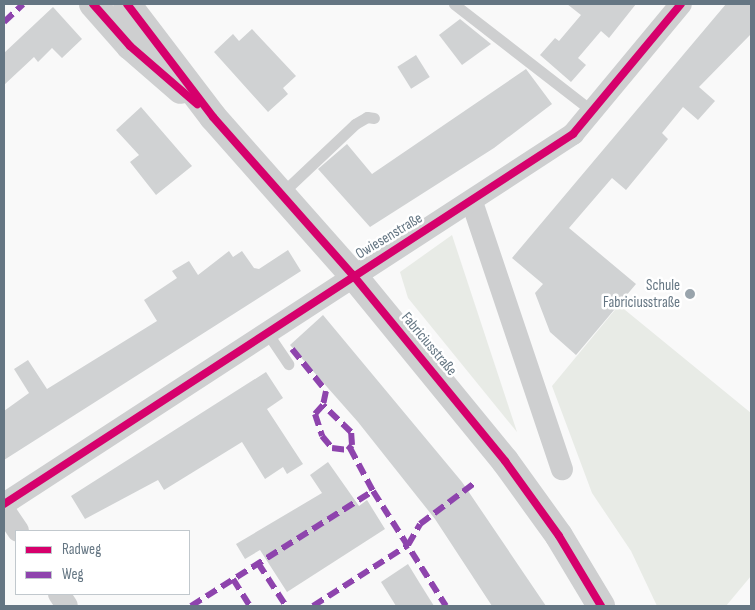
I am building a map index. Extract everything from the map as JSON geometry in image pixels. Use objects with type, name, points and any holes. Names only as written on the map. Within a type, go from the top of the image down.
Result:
[{"type":"street","name":"Fabriciusstraße","points":[[93,4],[130,46],[212,117]]},
{"type":"street","name":"Fabriciusstraße","points":[[127,4],[212,117],[352,274],[505,461],[559,536],[601,606]]},
{"type":"street","name":"Owiesenstraße","points":[[4,504],[352,274],[472,202],[573,134],[681,4]]},
{"type":"street","points":[[472,202],[562,469]]},
{"type":"street","points":[[4,510],[17,530]]},
{"type":"street","points":[[60,595],[67,606]]},
{"type":"lane","points":[[454,4],[592,111]]},
{"type":"lane","points":[[281,194],[356,124],[367,116],[374,118]]},
{"type":"lane","points":[[266,331],[288,364]]},
{"type":"shaded area","points":[[452,235],[517,432],[408,298],[400,272]]},
{"type":"shaded area","points":[[619,305],[751,413],[751,576],[726,606],[657,606],[631,551],[592,493],[552,386]]},
{"type":"building","points":[[567,4],[636,4],[609,38],[601,31],[578,58],[586,65],[571,82],[540,55],[555,38],[559,41],[581,15]]},
{"type":"building","points":[[726,4],[751,4],[751,34],[699,87],[715,101],[698,120],[683,107],[662,133],[668,139],[626,190],[612,178],[569,228],[636,284],[576,355],[550,332],[535,293],[543,284],[512,258]]},
{"type":"building","points":[[53,7],[82,39],[62,58],[52,48],[38,62],[34,57],[4,85],[4,53]]},
{"type":"building","points":[[460,19],[491,44],[462,65],[439,35]]},
{"type":"building","points":[[252,29],[296,76],[283,88],[288,94],[268,112],[214,52],[233,34],[239,41]]},
{"type":"building","points":[[416,55],[430,77],[411,89],[397,67]]},
{"type":"building","points":[[526,69],[552,104],[494,148],[370,227],[318,169],[347,144],[372,174]]},
{"type":"building","points":[[141,107],[192,166],[156,195],[130,162],[139,155],[116,130]]},
{"type":"building","points":[[288,250],[301,271],[4,460],[4,411],[29,393],[14,369],[28,360],[47,389],[157,321],[144,300],[177,278],[172,271],[189,261],[198,275],[229,251],[233,257],[242,251],[254,268],[259,269]]},
{"type":"building","points":[[323,315],[462,482],[546,606],[492,606],[435,519],[358,422],[290,345]]},
{"type":"building","points":[[266,372],[283,398],[267,409],[303,464],[287,474],[283,467],[265,479],[242,442],[164,490],[158,480],[85,519],[71,496]]},
{"type":"building","points":[[328,462],[359,506],[367,500],[385,529],[287,592],[260,550],[245,559],[236,544],[322,493],[310,475]]},
{"type":"building","points":[[408,564],[434,606],[396,606],[381,582]]},
{"type":"marked path","points":[[4,22],[23,4]]},
{"type":"marked path","points":[[292,349],[326,391],[323,405],[315,414],[322,436],[332,448],[348,450],[352,445],[351,432],[323,405]]},
{"type":"marked path","points":[[350,448],[373,491]]},
{"type":"marked path","points":[[313,606],[408,545],[420,524],[476,482]]},
{"type":"marked path","points":[[191,606],[373,491],[446,606]]},
{"type":"marked path","points":[[258,563],[286,606]]},
{"type":"marked path","points":[[233,579],[250,606]]},
{"type":"cycle path","points":[[93,4],[130,46],[197,104]]},
{"type":"cycle path","points":[[127,4],[213,117],[352,274],[505,461],[559,536],[601,606]]},
{"type":"cycle path","points":[[4,504],[573,134],[681,4]]},
{"type":"place","name":"Schule Fabriciusstraße","points":[[690,294]]}]
